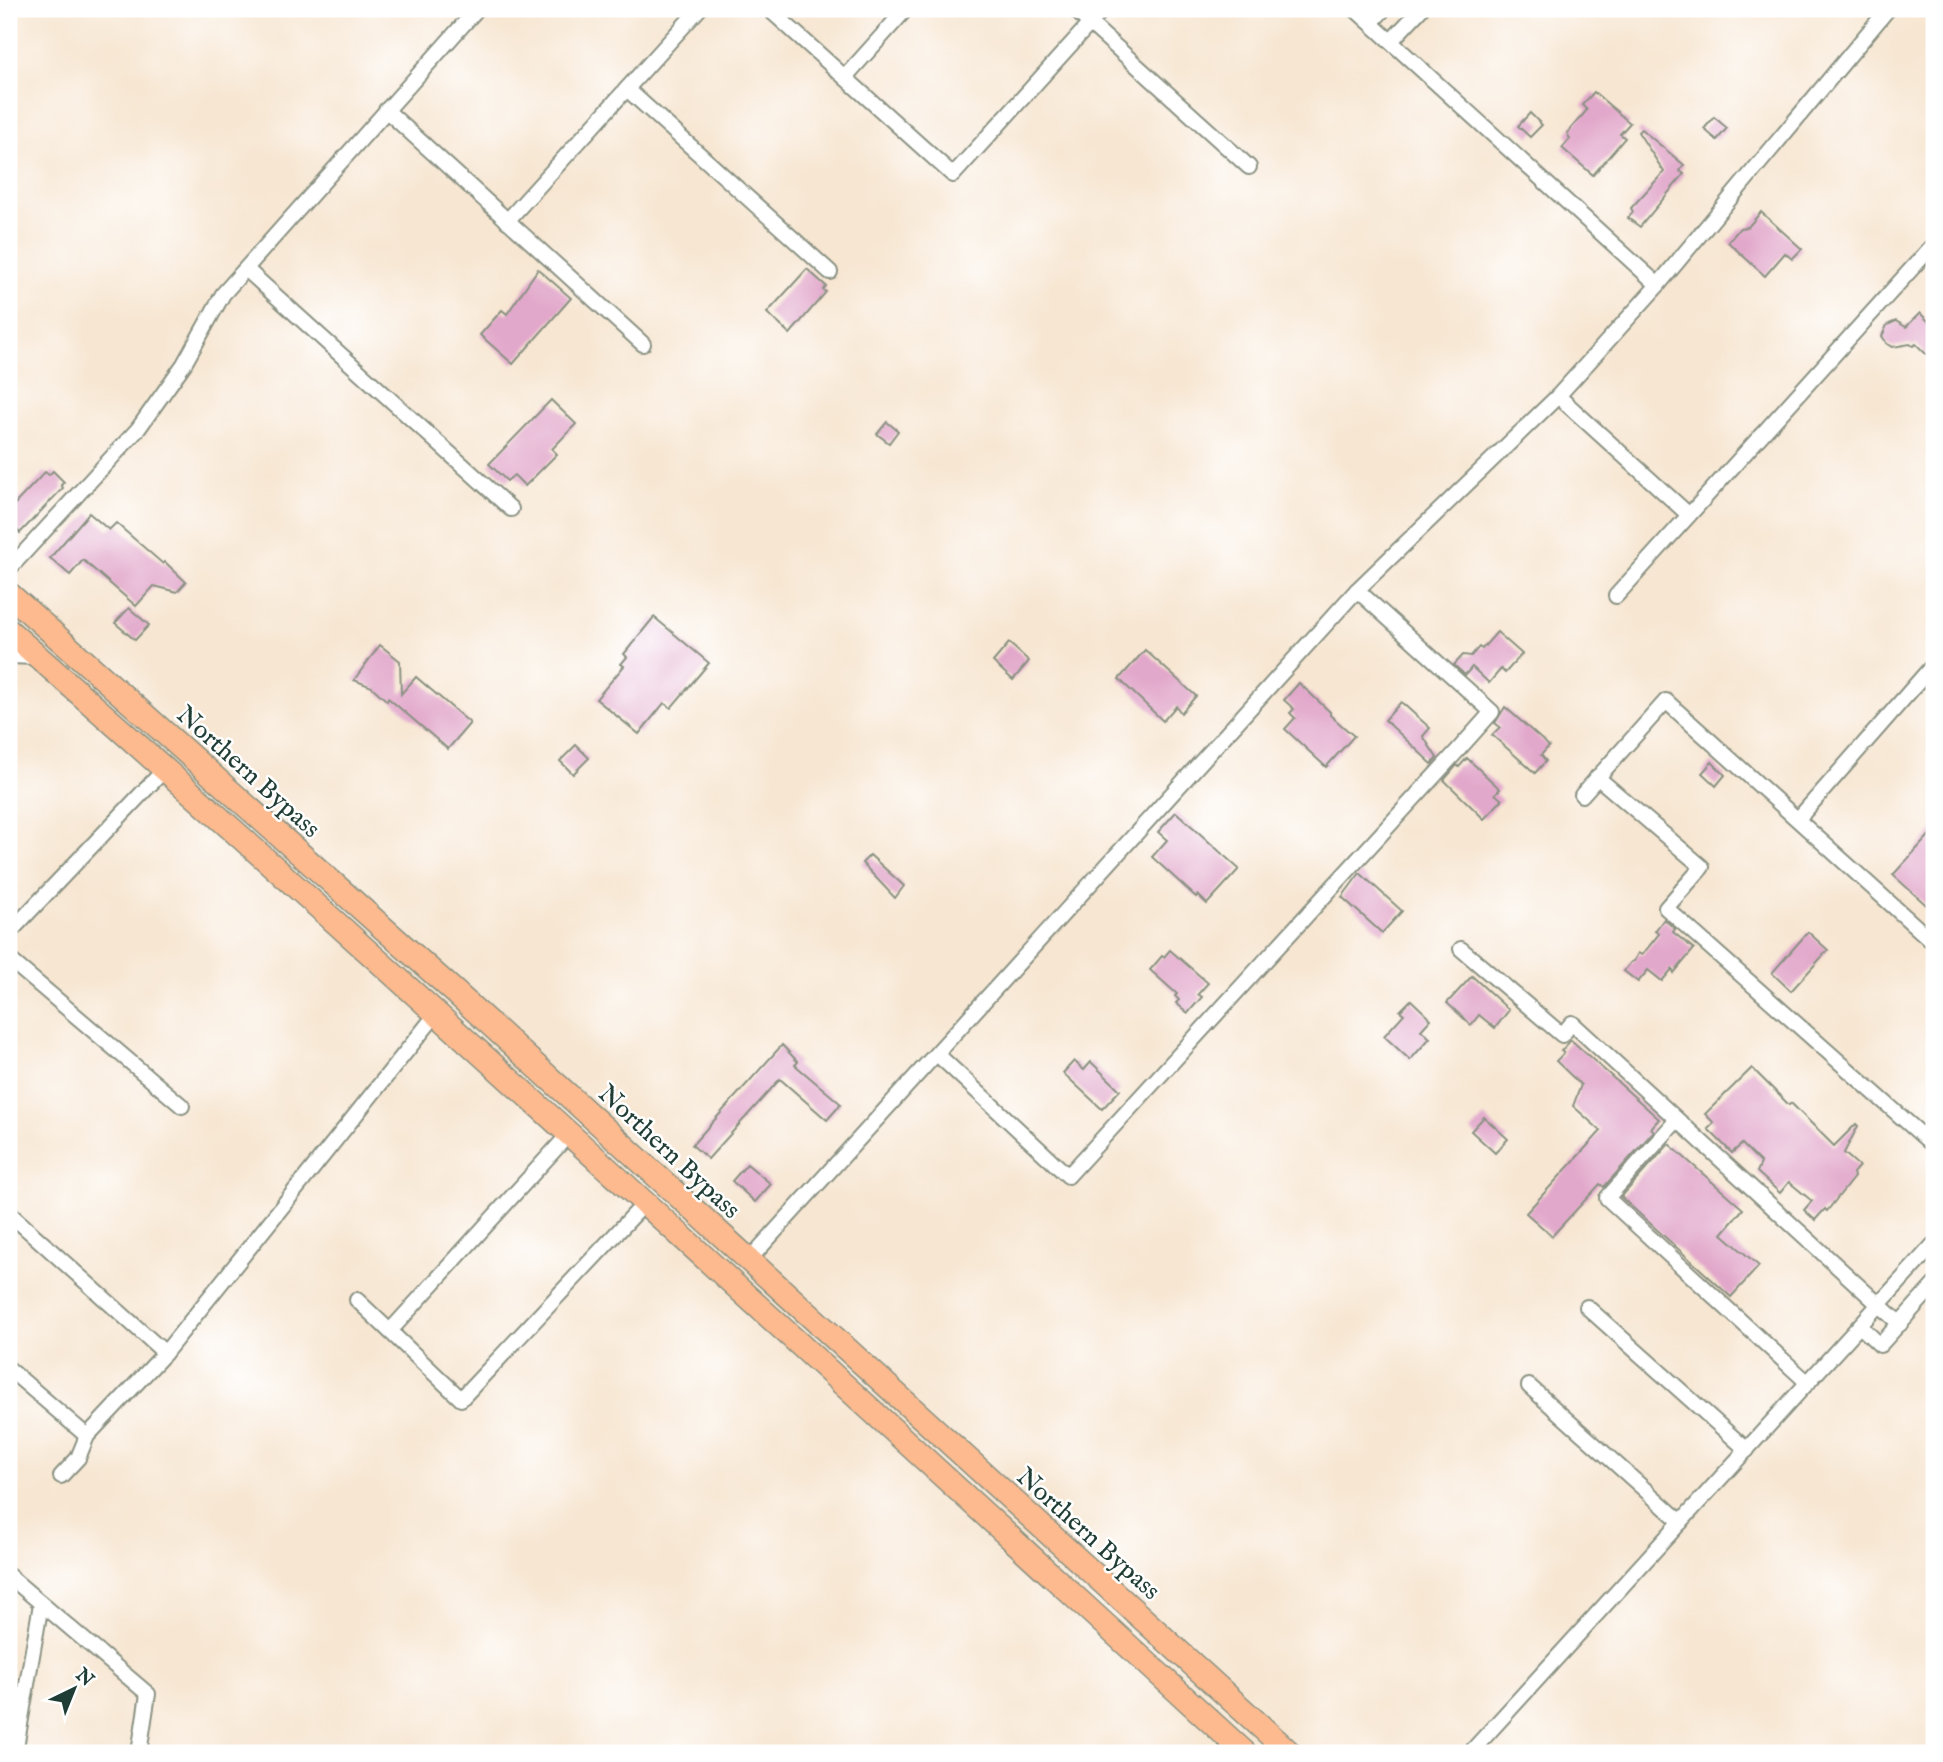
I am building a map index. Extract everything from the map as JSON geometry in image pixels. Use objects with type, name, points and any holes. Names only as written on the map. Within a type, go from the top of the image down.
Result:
[{"type":"main road","name":"Northern Bypass","points":[[9,594],[456,993],[1290,1753]]},
{"type":"main road","name":"Northern Bypass","points":[[9,631],[437,1013],[1245,1753]]},
{"type":"main road","points":[[246,841],[264,822]]},
{"type":"street","points":[[9,569],[138,429],[184,364],[223,294],[477,9]]},
{"type":"street","points":[[507,221],[699,9]]},
{"type":"street","points":[[769,9],[953,175],[1103,9]]},
{"type":"street","points":[[845,77],[906,9]]},
{"type":"street","points":[[1074,9],[1249,167]]},
{"type":"street","points":[[1355,9],[1658,285]]},
{"type":"street","points":[[1371,23],[1384,9]]},
{"type":"street","points":[[1391,41],[1421,9]]},
{"type":"street","points":[[748,1261],[1357,590],[1558,396],[1658,285],[1888,9]]},
{"type":"street","points":[[627,89],[830,272]]},
{"type":"street","points":[[386,110],[643,344]]},
{"type":"street","points":[[1616,596],[1934,244]]},
{"type":"street","points":[[246,269],[511,509]]},
{"type":"street","points":[[1558,396],[1689,515]]},
{"type":"street","points":[[937,1054],[1068,1176],[1492,712],[1357,590]]},
{"type":"street","points":[[9,656],[38,657]]},
{"type":"street","points":[[1798,819],[1934,664]]},
{"type":"street","points":[[1581,795],[1666,701],[1934,943]]},
{"type":"street","points":[[9,933],[165,769]]},
{"type":"street","points":[[1597,777],[1702,867],[1666,908],[1934,1146]]},
{"type":"street","points":[[1461,949],[1562,1035],[1572,1023],[1900,1324]]},
{"type":"street","points":[[9,959],[182,1106]]},
{"type":"street","points":[[61,1476],[78,1458],[87,1436],[165,1353],[437,1013]]},
{"type":"street","points":[[1677,1120],[1606,1198],[1808,1383]]},
{"type":"street","points":[[390,1331],[569,1134]]},
{"type":"street","points":[[358,1300],[461,1399],[645,1203]]},
{"type":"street","points":[[9,1213],[165,1353]]},
{"type":"street","points":[[1470,1753],[1934,1244]]},
{"type":"street","points":[[1860,1326],[1880,1345],[1934,1285]]},
{"type":"street","points":[[1587,1307],[1747,1450]]},
{"type":"street","points":[[9,1369],[87,1436]]},
{"type":"street","points":[[1529,1386],[1681,1522]]},
{"type":"street","points":[[9,1576],[148,1694],[139,1753]]},
{"type":"street","points":[[15,1753],[41,1604]]},
{"type":"building","points":[[1594,92],[1630,123],[1620,134],[1625,138],[1593,175],[1562,148],[1570,139],[1567,133],[1587,110],[1582,105]]},
{"type":"building","points":[[1530,113],[1542,125],[1530,137],[1518,126]]},
{"type":"building","points":[[1714,117],[1727,128],[1717,140],[1704,129]]},
{"type":"building","points":[[1641,129],[1684,165],[1680,171],[1684,174],[1640,227],[1628,218],[1633,212],[1631,208],[1664,172],[1638,132]]},
{"type":"building","points":[[1761,212],[1802,249],[1792,259],[1785,253],[1765,276],[1728,242],[1740,228],[1748,227]]},
{"type":"building","points":[[538,269],[571,298],[513,364],[480,335],[502,310],[507,314]]},
{"type":"building","points":[[807,269],[826,286],[823,290],[826,292],[790,334],[767,313]]},
{"type":"building","points":[[1920,313],[1934,327],[1934,362],[1916,344],[1893,347],[1887,344],[1882,336],[1887,325],[1896,321],[1906,327]]},
{"type":"building","points":[[551,400],[576,424],[552,449],[557,454],[525,486],[514,475],[507,481],[489,464]]},
{"type":"building","points":[[887,422],[898,431],[889,443],[877,434]]},
{"type":"building","points":[[53,471],[64,482],[61,485],[63,488],[20,533],[9,522],[9,510],[45,472],[49,475]]},
{"type":"building","points":[[89,513],[109,530],[116,523],[186,582],[177,592],[154,586],[136,606],[83,560],[70,575],[50,558]]},
{"type":"building","points":[[129,608],[149,625],[135,640],[115,623]]},
{"type":"building","points":[[654,617],[709,663],[671,708],[664,703],[639,734],[596,699],[624,666],[621,664],[627,657],[624,654]]},
{"type":"building","points":[[1497,632],[1522,654],[1505,673],[1501,669],[1489,683],[1472,667],[1465,675],[1454,665],[1463,655],[1471,656],[1479,647],[1482,649]]},
{"type":"building","points":[[1009,643],[1029,661],[1013,680],[993,662]]},
{"type":"building","points":[[380,645],[400,661],[401,694],[416,677],[470,723],[448,749],[388,698],[387,701],[372,687],[354,680]]},
{"type":"building","points":[[1145,650],[1196,696],[1181,713],[1176,706],[1163,721],[1119,679]]},
{"type":"building","points":[[1299,683],[1354,736],[1326,767],[1285,729],[1295,718],[1290,713],[1294,709],[1284,700]]},
{"type":"building","points":[[1401,702],[1430,728],[1423,736],[1437,758],[1432,764],[1385,720]]},
{"type":"building","points":[[1505,707],[1549,746],[1541,755],[1546,761],[1535,773],[1492,735],[1500,727],[1495,723]]},
{"type":"building","points":[[576,745],[589,758],[573,774],[560,761]]},
{"type":"building","points":[[1467,758],[1500,789],[1495,794],[1502,800],[1484,819],[1444,780]]},
{"type":"building","points":[[1712,762],[1725,775],[1716,786],[1702,773]]},
{"type":"building","points":[[1176,812],[1239,869],[1207,904],[1152,857],[1167,840],[1158,832]]},
{"type":"building","points":[[1934,830],[1934,912],[1893,875]]},
{"type":"building","points":[[870,855],[904,886],[895,898],[862,863]]},
{"type":"building","points":[[1360,873],[1402,911],[1382,933],[1342,897]]},
{"type":"building","points":[[1664,919],[1675,929],[1673,932],[1694,949],[1674,973],[1672,969],[1662,981],[1648,970],[1638,982],[1624,971],[1638,953],[1642,955],[1659,934],[1655,931]]},
{"type":"building","points":[[1808,932],[1828,950],[1791,991],[1772,973]]},
{"type":"building","points":[[1170,950],[1208,983],[1198,994],[1202,997],[1188,1013],[1176,1003],[1179,1000],[1175,996],[1177,994],[1150,970]]},
{"type":"building","points":[[1472,976],[1509,1010],[1495,1028],[1479,1015],[1471,1025],[1447,1003]]},
{"type":"building","points":[[1411,1000],[1431,1019],[1421,1030],[1430,1038],[1410,1060],[1384,1036],[1404,1014],[1400,1011]]},
{"type":"building","points":[[1571,1040],[1659,1119],[1651,1128],[1654,1131],[1604,1187],[1600,1184],[1552,1236],[1526,1213],[1601,1131],[1573,1106],[1581,1085],[1556,1061]]},
{"type":"building","points":[[782,1045],[798,1062],[795,1065],[841,1104],[827,1120],[780,1079],[708,1159],[692,1145]]},
{"type":"building","points":[[1074,1061],[1084,1070],[1091,1062],[1120,1090],[1102,1109],[1063,1073]]},
{"type":"building","points":[[1752,1068],[1834,1146],[1856,1124],[1858,1126],[1844,1153],[1859,1166],[1853,1173],[1854,1177],[1827,1211],[1825,1209],[1815,1220],[1804,1210],[1812,1201],[1789,1182],[1780,1193],[1757,1172],[1761,1163],[1742,1144],[1732,1153],[1708,1129],[1714,1123],[1705,1114]]},
{"type":"building","points":[[1484,1117],[1508,1139],[1495,1153],[1471,1131]]},
{"type":"building","points":[[1669,1144],[1743,1209],[1722,1234],[1759,1266],[1731,1297],[1621,1197]]},
{"type":"building","points":[[747,1164],[771,1184],[755,1202],[732,1181]]}]
